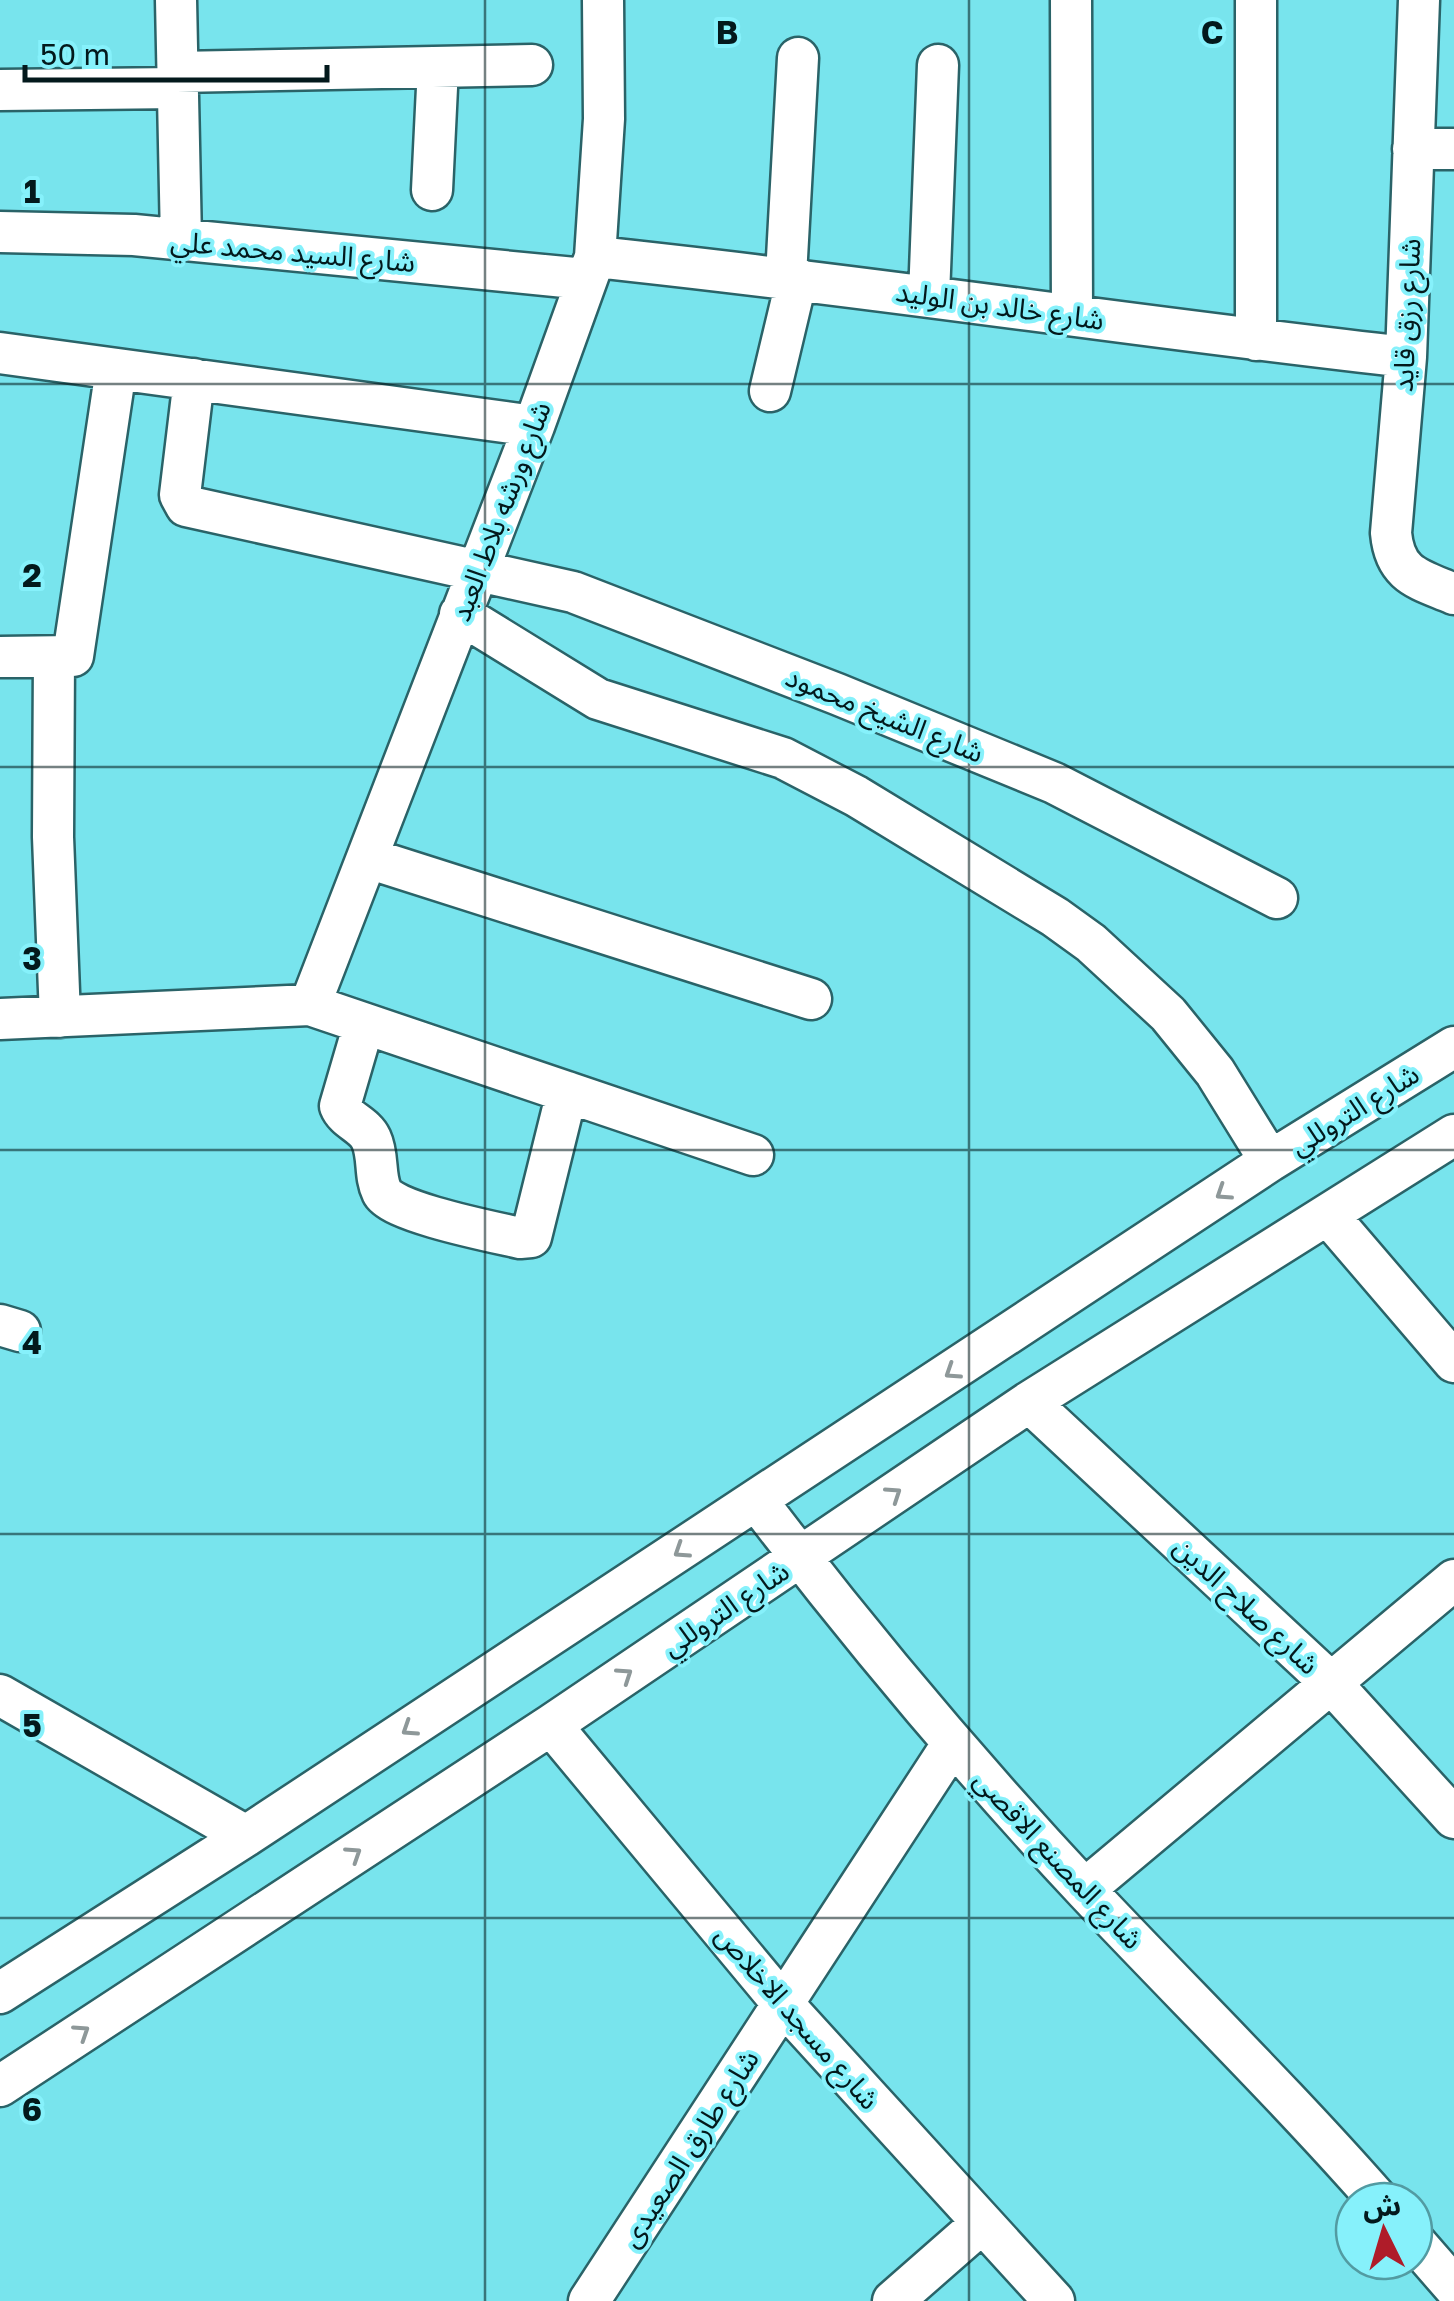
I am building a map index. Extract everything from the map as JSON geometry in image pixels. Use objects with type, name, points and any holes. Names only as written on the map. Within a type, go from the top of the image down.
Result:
[{"type":"street","points":[[176,0],[181,240]]},
{"type":"street","name":"شارع ورشه بلاط العبد","points":[[310,1005],[534,426],[590,268],[604,119],[603,0]]},
{"type":"street","points":[[1071,0],[1072,315]]},
{"type":"street","points":[[1256,0],[1256,340]]},
{"type":"street","name":"شارع رزق قايد","points":[[1419,0],[1406,357],[1391,533],[1392,549],[1410,576],[1454,594]]},
{"type":"street","points":[[770,391],[792,277],[798,58]]},
{"type":"street","points":[[0,90],[532,65]]},
{"type":"street","points":[[929,296],[938,66]]},
{"type":"street","points":[[432,190],[438,67]]},
{"type":"street","points":[[1413,149],[1454,149]]},
{"type":"street","name":"شارع السيد محمد علي","points":[[0,232],[71,232],[590,268]]},
{"type":"street","name":"شارع خالد بن الوليد","points":[[590,268],[792,277],[1406,357]]},
{"type":"street","points":[[0,353],[534,426]]},
{"type":"street","points":[[0,657],[73,656],[116,369]]},
{"type":"street","name":"شارع الشيخ محمود","points":[[194,379],[180,495],[186,506],[573,592],[1054,783],[1277,898]]},
{"type":"street","points":[[460,614],[598,699],[783,758],[856,796],[1055,917],[1091,943],[1168,1014],[1215,1072],[1270,1162]]},
{"type":"street","points":[[54,657],[53,837],[60,1017]]},
{"type":"street","points":[[368,858],[812,999]]},
{"type":"street","points":[[0,1019],[310,1005],[753,1155]]},
{"type":"street","points":[[364,1024],[340,1106],[342,1113],[368,1133],[374,1144],[380,1190],[395,1206],[520,1238],[531,1237],[566,1092]]},
{"type":"street","name":"شارع التروللي","points":[[0,1993],[246,1836],[1270,1162],[1454,1048]]},
{"type":"street","name":"شارع التروللي","points":[[0,2086],[551,1726],[1029,1402],[1454,1135]]},
{"type":"street","points":[[1328,1215],[1454,1362]]},
{"type":"street","name":"شارع صلاح الدين","points":[[1029,1402],[1331,1683],[1454,1818]]},
{"type":"street","name":"شارع المصنع الاقصي","points":[[757,1501],[953,1744],[1084,1889],[1362,2181]]},
{"type":"street","points":[[1084,1889],[1454,1580]]},
{"type":"street","points":[[0,1695],[246,1836]]},
{"type":"street","name":"شارع مسجد الاخلاص","points":[[551,1726],[782,2004],[1054,2301]]},
{"type":"street","name":"شارع طارق الصعيدى","points":[[589,2301],[953,1744]]},
{"type":"street","points":[[893,2301],[982,2223]]},
{"type":"street","points":[[1434,2264],[1454,2287]]}]
